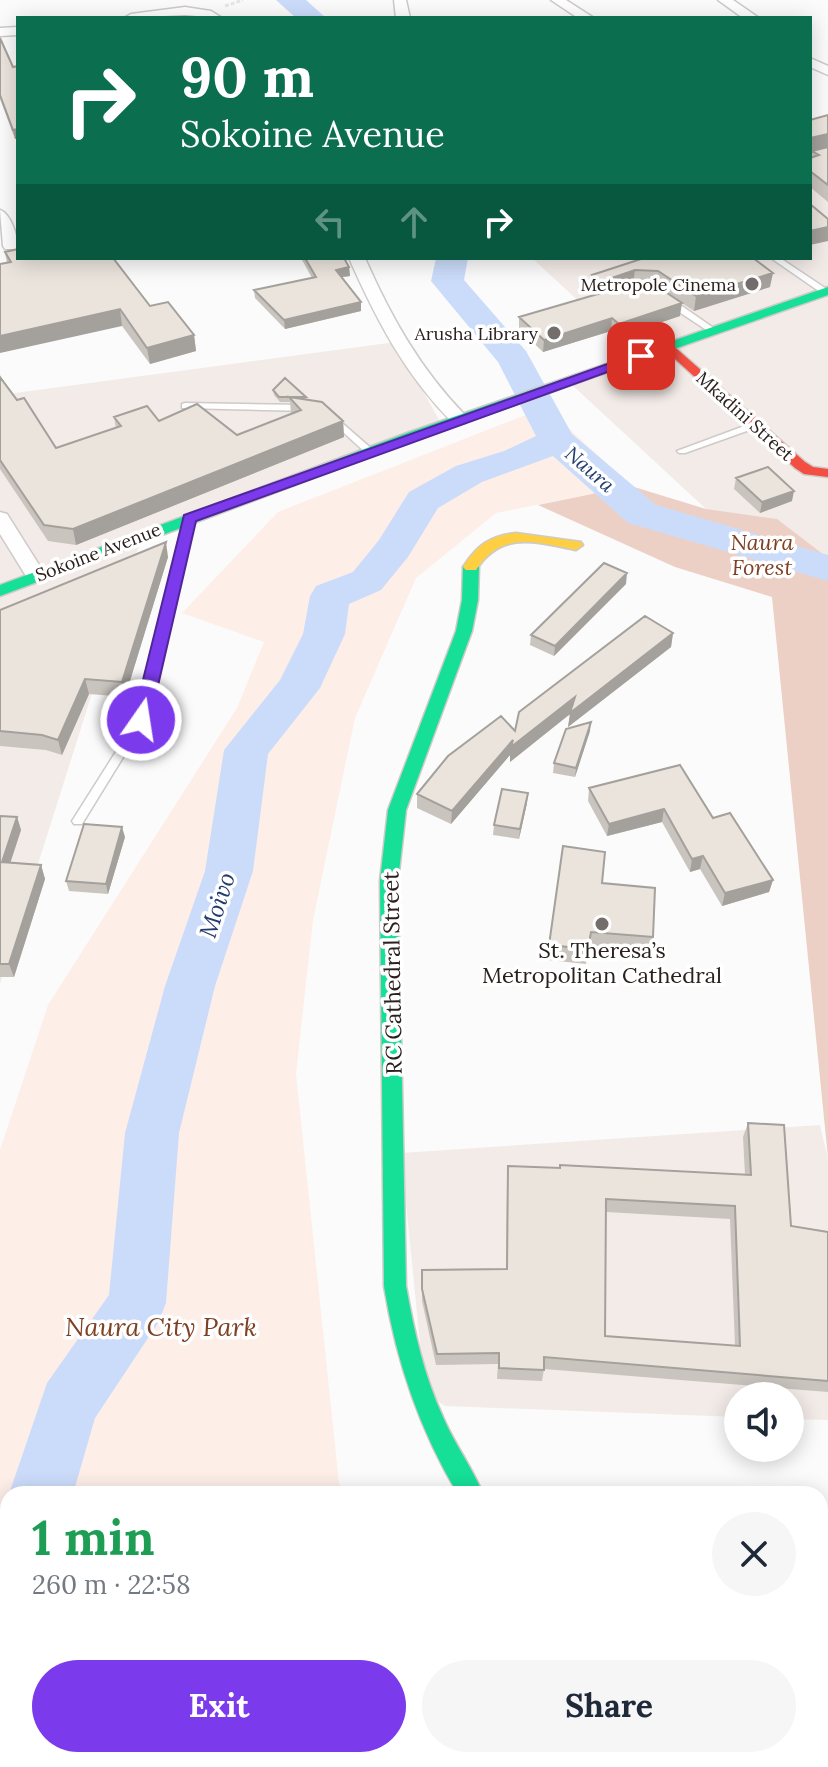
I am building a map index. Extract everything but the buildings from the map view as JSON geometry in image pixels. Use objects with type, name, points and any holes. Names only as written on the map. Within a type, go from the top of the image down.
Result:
[{"type":"street","points":[[182,0],[209,16]]},
{"type":"street","points":[[557,0],[584,16]]},
{"type":"street","points":[[724,0],[749,16]]},
{"type":"street","points":[[153,16],[198,12]]},
{"type":"street","points":[[0,215],[10,247]]},
{"type":"street","points":[[358,260],[387,326],[413,367],[459,419]]},
{"type":"street","points":[[669,346],[827,292]]},
{"type":"street","name":"Sokoine Avenue","points":[[0,591],[459,419],[669,346]]},
{"type":"street","name":"Mkadini Street","points":[[669,346],[800,465],[809,471],[828,473]]},
{"type":"street","points":[[0,518],[36,576]]},
{"type":"street","name":"RC Cathedral Street","points":[[466,1486],[450,1463],[416,1389],[398,1317],[393,1252],[395,1159],[389,881],[392,846],[397,810],[464,631],[470,601],[471,567],[480,549],[518,535],[576,545]]},
{"type":"lane","points":[[778,260],[827,292]]},
{"type":"lane","points":[[665,299],[714,331]]},
{"type":"lane","points":[[185,406],[256,405],[324,413],[370,452]]},
{"type":"lane","points":[[682,451],[755,425]]},
{"type":"lane","points":[[78,821],[141,720],[189,518]]},
{"type":"shaded area","points":[[828,151],[828,622],[570,383],[639,357],[534,260],[812,260],[812,155]]},
{"type":"shaded area","points":[[396,342],[444,429],[140,542],[0,984],[0,395]]},
{"type":"shaded area","points":[[820,1125],[828,1159],[828,1420],[804,1419],[804,1382],[724,1382],[724,1416],[445,1406],[425,1393],[401,1153]]},
{"type":"green space","name":"Naura City Park","points":[[546,407],[631,486],[496,513],[416,578],[355,718],[313,920],[296,1074],[341,1486],[0,1486],[0,1150],[48,1005],[237,708],[264,642],[182,613],[278,512]]},
{"type":"green space","name":"Naura Forest","points":[[631,486],[706,509],[777,519],[828,558],[828,1158],[772,597],[675,567],[538,505]]},
{"type":"waterway","name":"Naura","points":[[289,0],[310,16]]},
{"type":"waterway","name":"Naura","points":[[452,260],[447,281],[514,358],[557,440]]},
{"type":"waterway","name":"Moivo","points":[[43,1486],[69,1404],[137,1303],[152,1133],[190,986],[229,871],[246,750],[298,688],[324,634],[330,596],[367,581],[394,548],[423,500],[469,474],[517,459],[557,440]]},
{"type":"waterway","name":"Naura","points":[[557,440],[642,514],[828,568]]},
{"type":"traffic: fast","points":[[0,591],[412,436],[828,291]]},
{"type":"traffic: fast","points":[[466,1486],[443,1445],[422,1394],[406,1341],[395,1286],[389,881],[397,810],[464,631],[470,600],[471,567]]},
{"type":"traffic: slow","points":[[471,567],[479,553],[503,539],[546,539],[576,545]]},
{"type":"traffic: jam","points":[[669,346],[800,465],[809,471],[828,473]]},
{"type":"place","name":"Metropole Cinema","points":[[752,284]]},
{"type":"place","name":"Arusha Library","points":[[554,333]]},
{"type":"place","name":"St. Theresa’s Metropolitan Cathedral","points":[[602,924]]},
{"type":"route","points":[[141,720],[189,518],[511,400],[641,356]]}]
